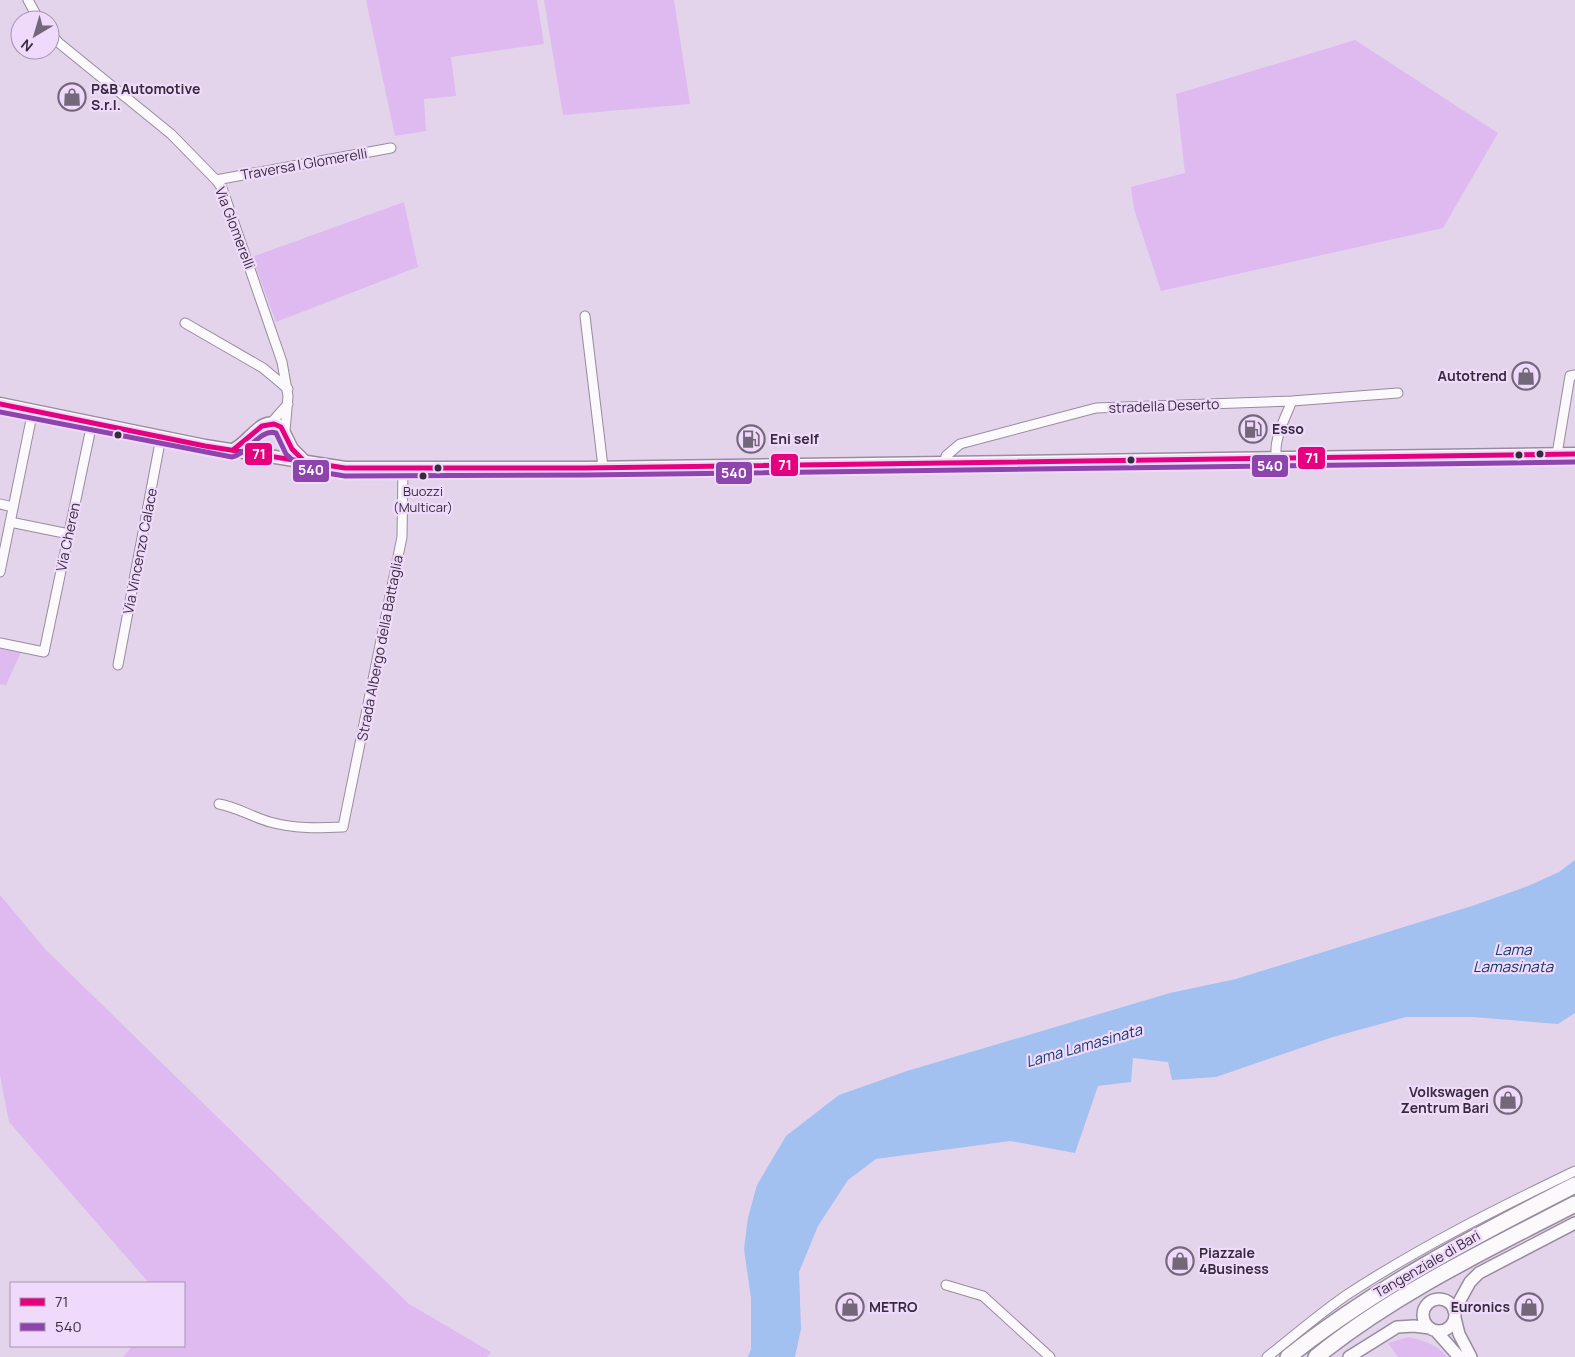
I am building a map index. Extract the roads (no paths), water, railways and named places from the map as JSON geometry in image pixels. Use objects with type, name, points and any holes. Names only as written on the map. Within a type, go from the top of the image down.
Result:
[{"type":"highway","name":"Tangenziale di Bari","points":[[1288,1357],[1353,1309],[1406,1275],[1475,1235],[1575,1185]]},
{"type":"highway","name":"Tangenziale di Bari","points":[[1316,1357],[1339,1338],[1420,1286],[1575,1204]]},
{"type":"main road","points":[[0,404],[162,437],[306,463],[345,468],[603,467],[1575,454]]},
{"type":"main road","points":[[233,450],[254,435],[261,426],[271,423],[282,427],[286,436],[306,463]]},
{"type":"main road","points":[[254,435],[255,446],[267,455],[282,452],[286,436]]},
{"type":"street","name":"Via Glomerelli","points":[[60,44],[171,134],[222,188],[282,362],[288,389],[286,436]]},
{"type":"street","name":"Traversa I Glomerelli","points":[[216,180],[391,148]]},
{"type":"street","points":[[585,316],[603,467]]},
{"type":"street","points":[[184,322],[263,368],[288,389]]},
{"type":"street","points":[[263,368],[275,368],[282,362]]},
{"type":"street","points":[[1557,454],[1570,376],[1575,375]]},
{"type":"street","name":"stradella Deserto","points":[[945,463],[946,456],[960,444],[1096,408],[1292,401],[1398,393]]},
{"type":"street","points":[[1277,458],[1275,452],[1292,401]]},
{"type":"street","points":[[271,423],[288,404]]},
{"type":"street","points":[[0,572],[33,410]]},
{"type":"street","name":"Via Cheren","points":[[0,643],[44,652],[92,424]]},
{"type":"street","name":"Via Vincenzo Calace","points":[[118,665],[162,437]]},
{"type":"street","name":"Strada Albergo della Battaglia","points":[[219,804],[232,806],[270,822],[293,827],[343,827],[402,536],[402,468]]},
{"type":"street","points":[[0,504],[13,507]]},
{"type":"street","points":[[10,522],[68,534]]},
{"type":"street","points":[[1267,1357],[1348,1294],[1520,1198],[1575,1171]]},
{"type":"street","points":[[1349,1357],[1397,1327],[1414,1326],[1443,1331],[1450,1327],[1470,1282],[1479,1273],[1575,1222]]},
{"type":"street","points":[[946,1285],[983,1296],[1050,1357]]},
{"type":"street","points":[[1459,1357],[1423,1317],[1424,1310],[1431,1302],[1437,1300],[1445,1301],[1455,1314],[1459,1334],[1471,1357]]},
{"type":"water","name":"Lama Lamasinata","points":[[1575,860],[1575,1013],[1558,1024],[1473,1017],[1406,1017],[1333,1037],[1216,1077],[1172,1080],[1168,1062],[1133,1058],[1131,1082],[1098,1086],[1075,1153],[1010,1141],[876,1159],[848,1180],[818,1226],[799,1272],[801,1329],[795,1357],[748,1357],[751,1349],[751,1298],[744,1249],[748,1218],[757,1185],[786,1136],[839,1095],[907,1071],[1170,993],[1236,979],[1475,905],[1528,886],[1559,872]]},
{"type":"place","name":"P&B Automotive S.r.l.","points":[[72,97]]},
{"type":"place","name":"Autotrend","points":[[1526,376]]},
{"type":"place","name":"Esso","points":[[1253,429]]},
{"type":"place","name":"Eni self","points":[[751,439]]},
{"type":"place","name":"Buozzi (Multicar)","points":[[423,476]]},
{"type":"place","name":"Volkswagen Zentrum Bari","points":[[1508,1100]]},
{"type":"place","name":"Piazzale 4Business","points":[[1180,1261]]},
{"type":"place","name":"METRO","points":[[850,1307]]},
{"type":"place","name":"Euronics","points":[[1529,1307]]}]
